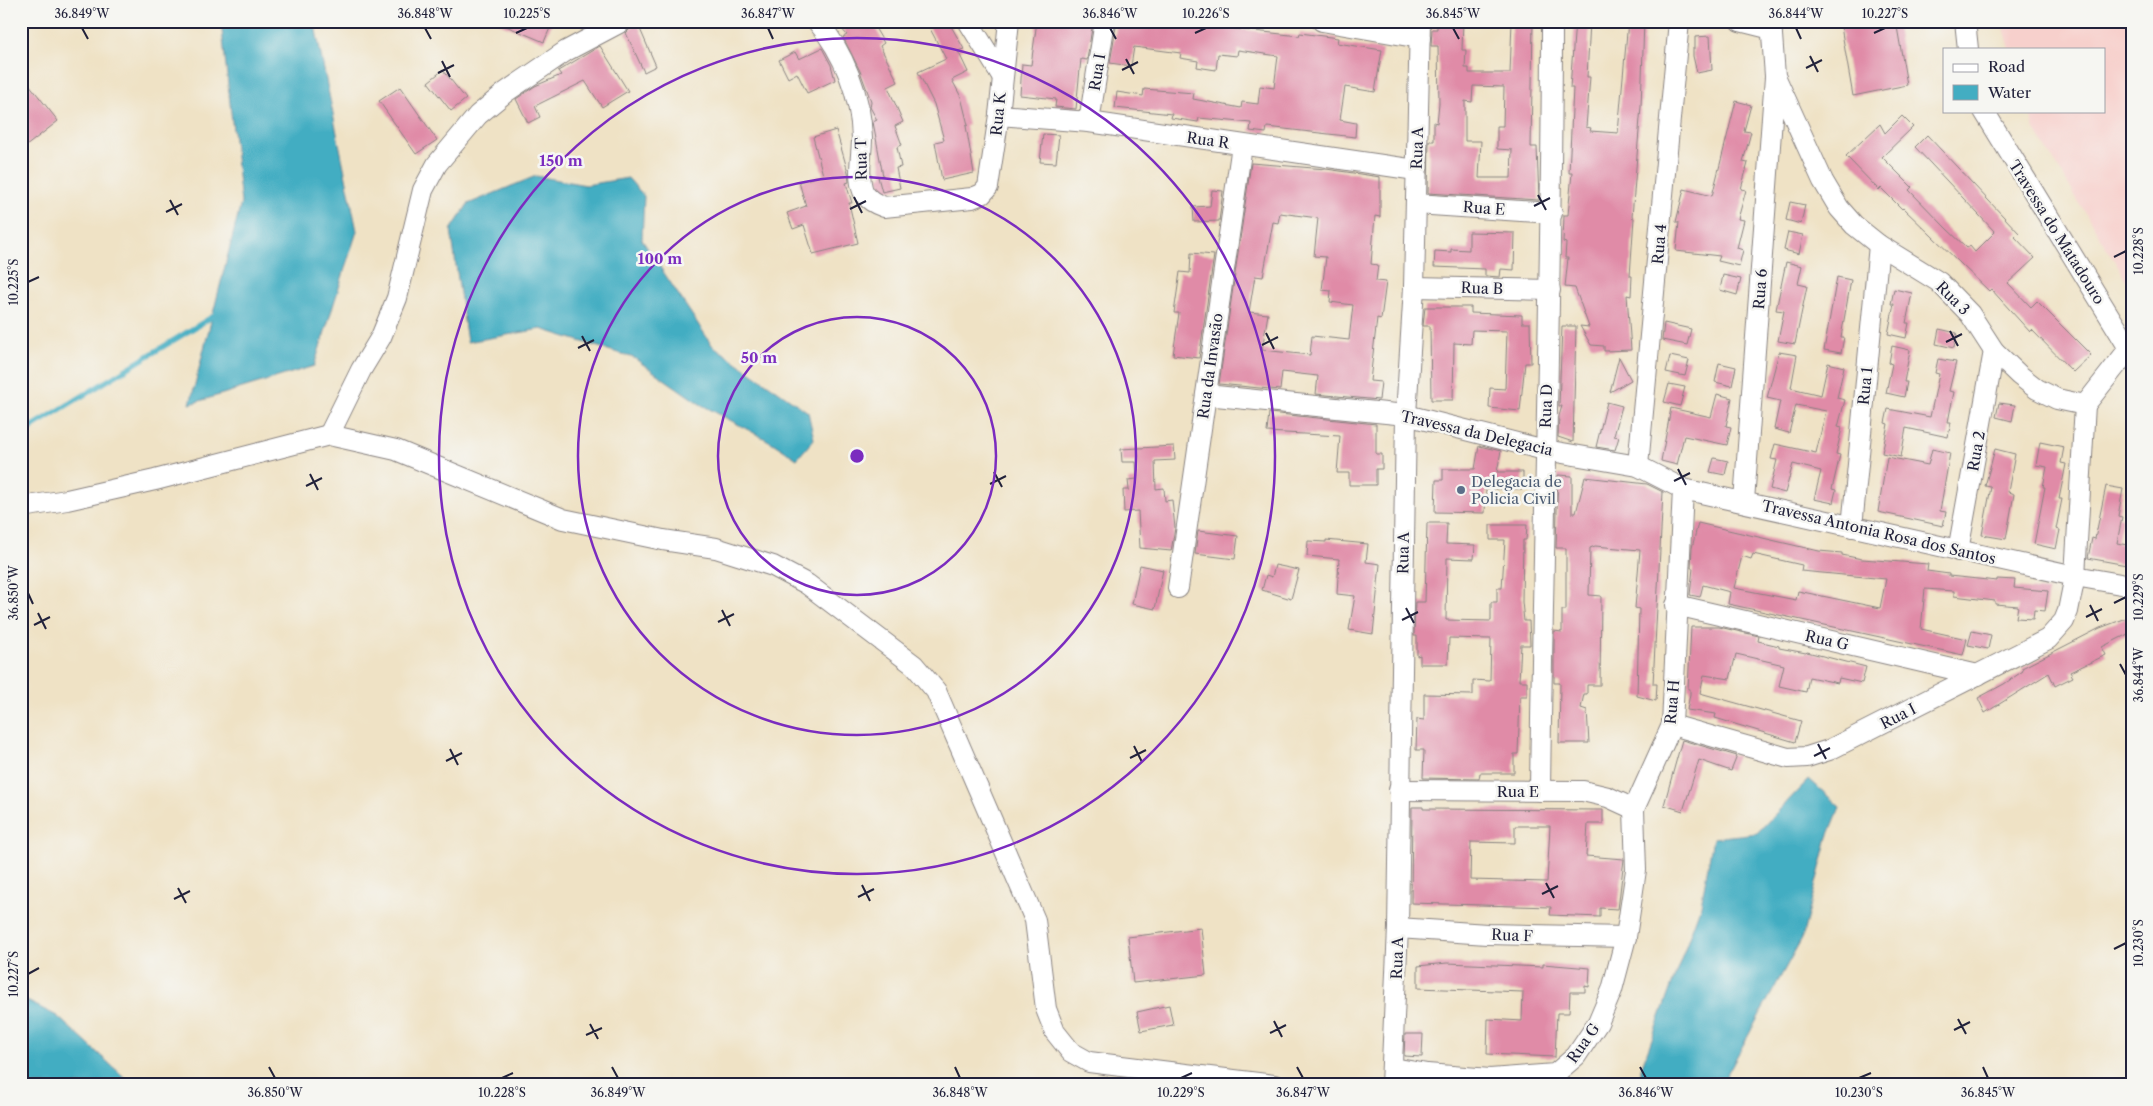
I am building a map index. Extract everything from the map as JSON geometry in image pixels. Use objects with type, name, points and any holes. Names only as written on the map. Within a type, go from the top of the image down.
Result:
[{"type":"street","points":[[329,435],[361,370],[381,337],[397,298],[423,190],[437,164],[478,115],[506,92],[566,51],[623,21]]},
{"type":"street","name":"Rua T","points":[[817,21],[842,60],[857,99],[862,136],[861,185],[864,194],[872,202],[884,207],[972,198]]},
{"type":"street","points":[[968,21],[1002,76]]},
{"type":"street","name":"Rua K","points":[[972,198],[982,194],[988,187],[999,115],[1009,21]]},
{"type":"street","name":"Rua I","points":[[1089,122],[1105,21]]},
{"type":"street","points":[[1322,21],[1420,30]]},
{"type":"street","name":"Rua D","points":[[1540,791],[1545,450],[1552,212],[1552,21]]},
{"type":"street","name":"Rua 4","points":[[1638,466],[1679,21]]},
{"type":"street","points":[[1740,21],[1771,25]]},
{"type":"street","points":[[1965,21],[1968,48]]},
{"type":"street","name":"Rua 3","points":[[1771,25],[1775,76],[1823,181],[1839,208],[1854,225],[1879,245],[1939,282],[1970,314],[1994,352],[2037,389],[2057,399],[2085,405]]},
{"type":"street","name":"Rua A","points":[[1392,1076],[1398,928],[1406,415],[1414,286],[1420,30]]},
{"type":"street","name":"Rua 6","points":[[1744,502],[1775,76]]},
{"type":"street","name":"Travessa do Matadouro","points":[[1985,112],[2130,351]]},
{"type":"street","name":"Rua R","points":[[999,115],[1089,122],[1416,170]]},
{"type":"street","name":"Rua da Invasão","points":[[1178,588],[1242,145]]},
{"type":"street","name":"Rua E","points":[[1416,204],[1552,212]]},
{"type":"street","name":"Rua 1","points":[[1852,527],[1879,245]]},
{"type":"street","name":"Rua B","points":[[1414,286],[1550,290]]},
{"type":"street","points":[[2074,576],[2085,405],[2130,351]]},
{"type":"street","name":"Rua 2","points":[[1958,551],[1994,352]]},
{"type":"street","name":"Travessa da Delegacia","points":[[1206,395],[1406,415],[1545,450],[1638,466],[1683,489]]},
{"type":"street","points":[[21,507],[67,500],[154,480],[329,435],[396,450],[563,519],[662,540],[716,548],[773,566],[807,584],[914,665],[936,691],[1035,920],[1046,1009],[1055,1032],[1071,1052],[1089,1062],[1274,1085]]},
{"type":"street","name":"Travessa Antonia Rosa dos Santos","points":[[1683,489],[1958,551],[2074,576],[2132,586]]},
{"type":"street","name":"Rua H","points":[[1626,937],[1636,870],[1634,808],[1672,725],[1676,605],[1683,489]]},
{"type":"street","name":"Rua I","points":[[1672,725],[1788,758],[1807,757],[1829,750],[2048,639],[2057,630],[2068,611],[2074,576]]},
{"type":"street","name":"Rua G","points":[[1676,605],[1978,675]]},
{"type":"street","name":"Rua E","points":[[1399,790],[1583,791],[1608,797],[1634,808]]},
{"type":"street","name":"Rua F","points":[[1398,928],[1487,934],[1626,937]]},
{"type":"street","name":"Rua G","points":[[1392,1076],[1427,1074],[1490,1079],[1555,1074],[1576,1056],[1598,1023],[1612,990],[1626,937]]},
{"type":"shaded area","points":[[2002,21],[2132,21],[2132,290],[2034,128],[2029,112],[2106,112],[2106,48],[2010,48]]},
{"type":"water","points":[[221,21],[314,21],[357,231],[314,366],[190,404],[241,203]]},
{"type":"water","points":[[536,176],[586,185],[628,178],[644,196],[642,240],[712,345],[808,412],[814,439],[797,459],[771,442],[700,404],[634,358],[541,329],[467,342],[451,230],[468,204]]},
{"type":"water","points":[[1809,779],[1840,807],[1828,837],[1802,938],[1721,1085],[1635,1085],[1701,905],[1713,838],[1757,833]]},
{"type":"water","points":[[21,998],[57,1016],[133,1085],[21,1085]]},
{"type":"building","points":[[494,21],[553,21],[544,42]]},
{"type":"building","points":[[835,21],[871,21],[884,43],[880,46],[898,82],[888,87],[903,122],[895,126],[902,145],[897,147],[901,167],[896,168],[900,188],[882,192],[878,177],[883,176],[873,122],[877,120],[870,107],[871,101],[860,71],[843,37],[847,35]]},
{"type":"building","points":[[926,21],[948,21],[964,49],[958,51],[968,72],[952,80],[961,97],[968,125],[966,126],[974,173],[942,180],[935,142],[944,140],[934,104],[918,72],[946,59]]},
{"type":"building","points":[[1037,21],[1093,21],[1087,60],[1081,59],[1076,109],[1055,107],[1056,99],[1020,95],[1022,64],[1031,65]]},
{"type":"building","points":[[1117,21],[1166,21],[1299,36],[1300,33],[1338,38],[1337,43],[1382,50],[1375,92],[1345,87],[1340,120],[1356,123],[1355,137],[1267,127],[1266,133],[1250,131],[1251,123],[1199,118],[1198,122],[1171,118],[1172,114],[1115,108],[1117,92],[1143,96],[1144,89],[1194,93],[1193,99],[1241,108],[1242,102],[1258,104],[1260,86],[1274,88],[1278,56],[1238,50],[1237,56],[1218,54],[1216,70],[1197,67],[1198,61],[1180,58],[1181,53],[1134,47],[1131,66],[1110,63]]},
{"type":"building","points":[[1437,21],[1463,21],[1462,50],[1466,50],[1465,68],[1469,68],[1469,73],[1510,73],[1512,21],[1533,21],[1531,147],[1537,147],[1539,200],[1428,193],[1429,141],[1434,141],[1434,122],[1437,123],[1439,103],[1438,46],[1431,46],[1432,29],[1437,29]],"holes":[[[1473,86],[1504,87],[1503,126],[1497,126],[1497,149],[1512,150],[1511,178],[1479,178],[1481,141],[1465,141],[1465,101],[1472,102]]]},
{"type":"building","points":[[1575,21],[1590,21],[1587,77],[1590,77],[1586,127],[1591,128],[1590,131],[1618,133],[1628,21],[1644,21],[1641,106],[1632,217],[1634,218],[1630,276],[1632,276],[1631,296],[1627,295],[1631,350],[1604,351],[1604,346],[1591,345],[1580,326],[1589,327],[1575,288],[1565,287],[1568,258],[1565,258],[1566,243],[1563,242],[1564,215],[1568,215],[1572,173],[1569,173],[1573,88],[1570,88]]},
{"type":"building","points":[[1840,21],[1896,21],[1907,85],[1853,96]]},
{"type":"building","points":[[637,22],[656,66],[644,72],[626,33]]},
{"type":"building","points":[[1710,36],[1712,70],[1697,73],[1693,56],[1695,37]]},
{"type":"building","points":[[600,46],[628,91],[602,107],[585,81],[535,106],[540,117],[528,123],[516,99],[535,86],[561,75],[558,71]]},
{"type":"building","points":[[822,48],[831,65],[835,80],[807,93],[797,73],[788,78],[779,60],[795,52],[799,59]]},
{"type":"building","points":[[443,70],[466,99],[451,111],[428,82]]},
{"type":"building","points":[[21,74],[58,121],[21,150]]},
{"type":"building","points":[[400,87],[437,140],[416,154],[379,101]]},
{"type":"building","points":[[1736,101],[1751,105],[1744,131],[1751,132],[1743,162],[1748,163],[1741,189],[1746,190],[1738,219],[1744,220],[1737,248],[1743,250],[1739,266],[1718,261],[1720,256],[1676,251],[1679,222],[1676,222],[1684,189],[1712,196]]},
{"type":"building","points":[[1902,116],[1913,127],[1882,157],[1912,187],[1909,190],[1946,228],[1967,248],[1970,246],[1975,252],[1995,232],[1915,147],[1927,135],[2019,233],[2015,237],[2035,258],[2008,283],[2031,307],[2037,301],[2091,355],[2073,372],[2032,330],[2030,332],[1991,289],[1989,291],[1903,208],[1881,188],[1879,190],[1846,156],[1880,124],[1885,133]]},
{"type":"building","points":[[836,130],[848,172],[849,182],[846,183],[852,203],[849,203],[858,243],[813,254],[804,225],[793,229],[787,213],[806,206],[799,182],[823,175],[813,137]]},
{"type":"building","points":[[1043,134],[1059,135],[1056,163],[1040,162]]},
{"type":"building","points":[[1251,163],[1326,169],[1380,177],[1380,217],[1375,216],[1371,264],[1378,265],[1376,281],[1386,282],[1381,319],[1377,318],[1370,381],[1381,382],[1379,400],[1316,394],[1318,376],[1282,372],[1280,390],[1219,384]],"holes":[[[1280,213],[1318,218],[1314,256],[1326,257],[1322,290],[1331,291],[1330,302],[1353,305],[1349,340],[1312,336],[1310,355],[1262,350],[1268,314],[1249,312],[1255,276],[1263,277],[1273,222],[1278,223]]]},
{"type":"building","points":[[1212,190],[1223,191],[1219,221],[1194,222],[1193,207],[1210,206]]},
{"type":"building","points":[[1790,202],[1805,205],[1801,224],[1786,220]]},
{"type":"building","points":[[1469,232],[1515,233],[1514,270],[1501,269],[1500,277],[1485,276],[1485,269],[1434,267],[1435,251],[1451,252],[1451,249],[1469,250]]},
{"type":"building","points":[[1788,232],[1803,235],[1799,254],[1784,250]]},
{"type":"building","points":[[1191,253],[1214,255],[1199,358],[1173,355],[1179,313],[1174,313],[1180,272],[1190,273]]},
{"type":"building","points":[[1786,262],[1802,266],[1798,284],[1807,286],[1795,344],[1778,341],[1784,311],[1776,310]]},
{"type":"building","points":[[1723,275],[1741,279],[1737,295],[1720,290]]},
{"type":"building","points":[[1837,277],[1851,280],[1841,337],[1844,337],[1841,353],[1824,350]]},
{"type":"building","points":[[1894,289],[1912,293],[1906,323],[1909,323],[1906,338],[1888,334],[1894,304],[1891,304]]},
{"type":"building","points":[[1425,307],[1471,307],[1471,313],[1522,315],[1522,323],[1530,323],[1531,363],[1525,363],[1520,411],[1489,408],[1490,388],[1505,389],[1507,331],[1472,330],[1471,344],[1454,343],[1453,400],[1431,400],[1430,326],[1423,326]]},
{"type":"building","points":[[1664,323],[1691,329],[1687,345],[1662,340]]},
{"type":"building","points":[[1562,326],[1576,326],[1573,442],[1558,437],[1559,416],[1562,406],[1559,406]]},
{"type":"building","points":[[1939,329],[1957,333],[1954,348],[1936,344]]},
{"type":"building","points":[[1892,346],[1910,350],[1904,382],[1907,382],[1904,397],[1886,393],[1892,364],[1889,363]]},
{"type":"building","points":[[1779,352],[1797,355],[1791,388],[1821,395],[1828,363],[1844,367],[1837,398],[1845,400],[1838,427],[1842,428],[1836,454],[1840,455],[1832,489],[1836,490],[1833,503],[1814,499],[1821,471],[1793,464],[1785,493],[1770,489],[1777,460],[1771,459],[1775,444],[1816,453],[1826,411],[1796,405],[1789,433],[1774,429],[1780,401],[1767,398]]},
{"type":"building","points":[[1670,356],[1689,360],[1685,376],[1666,372]]},
{"type":"building","points":[[1619,357],[1631,380],[1610,392]]},
{"type":"building","points":[[1938,359],[1956,362],[1949,391],[1954,392],[1948,422],[1951,422],[1948,437],[1906,428],[1901,457],[1882,453],[1888,424],[1885,423],[1888,409],[1930,417],[1939,374],[1935,373]]},
{"type":"building","points":[[1719,363],[1736,367],[1732,386],[1715,382]]},
{"type":"building","points":[[1669,384],[1685,387],[1680,406],[1664,402]]},
{"type":"building","points":[[1717,394],[1732,398],[1726,426],[1731,427],[1727,445],[1684,436],[1677,465],[1661,461],[1671,408],[1711,417]]},
{"type":"building","points":[[1607,402],[1622,406],[1614,436],[1619,437],[1615,450],[1596,447]]},
{"type":"building","points":[[1999,403],[2015,405],[2012,421],[1996,417]]},
{"type":"building","points":[[1269,413],[1376,424],[1376,454],[1382,454],[1382,469],[1376,469],[1376,485],[1349,485],[1349,473],[1337,473],[1340,436],[1267,432]]},
{"type":"building","points":[[2040,442],[2064,447],[2061,463],[2066,464],[2059,499],[2062,499],[2056,529],[2060,530],[2056,549],[2034,544],[2047,467],[2036,465]]},
{"type":"building","points":[[1174,446],[1175,460],[1155,461],[1156,489],[1164,488],[1165,501],[1172,500],[1175,528],[1171,551],[1140,548],[1138,511],[1124,512],[1123,490],[1129,490],[1128,480],[1137,479],[1136,462],[1122,462],[1121,449]]},
{"type":"building","name":"Delegacia de Policia Civil","points":[[1479,446],[1501,451],[1497,472],[1523,472],[1523,489],[1486,489],[1485,513],[1435,512],[1436,480],[1443,480],[1443,469],[1475,469]]},
{"type":"building","points":[[1932,449],[1950,453],[1940,511],[1946,512],[1943,526],[1878,512],[1887,457],[1928,465]]},
{"type":"building","points":[[1995,449],[2015,454],[2008,492],[2014,494],[2006,539],[1982,535],[1991,487],[1985,486]]},
{"type":"building","points":[[1714,458],[1728,461],[1725,475],[1710,472]]},
{"type":"building","points":[[1558,475],[1572,476],[1572,513],[1576,513],[1585,477],[1647,484],[1663,492],[1653,684],[1657,684],[1656,701],[1637,696],[1639,609],[1635,608],[1640,550],[1595,546],[1590,548],[1589,595],[1601,596],[1600,685],[1587,685],[1587,694],[1584,694],[1581,708],[1587,710],[1589,743],[1559,743],[1560,683],[1554,683],[1554,631],[1562,632],[1562,610],[1566,610],[1566,548],[1556,548]]},
{"type":"building","points":[[2106,486],[2123,489],[2118,516],[2122,517],[2117,543],[2132,546],[2132,566],[2088,558],[2092,538],[2095,539]]},
{"type":"building","points":[[1427,523],[1447,523],[1446,544],[1475,545],[1474,559],[1447,558],[1446,620],[1491,621],[1491,602],[1497,602],[1497,588],[1502,588],[1505,540],[1490,540],[1490,525],[1527,525],[1526,540],[1523,540],[1522,602],[1524,621],[1529,621],[1530,645],[1521,645],[1519,681],[1527,681],[1527,696],[1520,696],[1518,754],[1514,754],[1514,773],[1480,773],[1479,779],[1423,778],[1424,750],[1416,750],[1417,719],[1424,720],[1424,694],[1473,695],[1473,680],[1490,681],[1491,639],[1449,638],[1448,664],[1420,664],[1420,655],[1417,656],[1417,636],[1414,636],[1415,602],[1425,602]]},
{"type":"building","points":[[1698,523],[1819,551],[1842,553],[1842,555],[1862,559],[1928,564],[1927,571],[1949,574],[1949,576],[1997,581],[1997,579],[2015,580],[2014,588],[2048,591],[2045,611],[2034,610],[2033,619],[2016,618],[2018,606],[1995,604],[1995,601],[1954,596],[1954,591],[1925,589],[1921,629],[1967,639],[1963,655],[1728,604],[1730,592],[1703,585],[1700,597],[1690,595],[1693,568],[1691,568],[1692,548]],"holes":[[[1753,554],[1802,565],[1801,571],[1886,579],[1880,608],[1798,591],[1796,600],[1734,588],[1742,556],[1751,559]]]},
{"type":"building","points":[[1198,531],[1238,536],[1235,559],[1195,554]]},
{"type":"building","points":[[1326,540],[1368,544],[1366,562],[1380,564],[1373,634],[1349,630],[1355,596],[1337,594],[1339,559],[1307,556],[1308,541],[1326,542]]},
{"type":"building","points":[[1140,565],[1163,570],[1155,609],[1132,604]]},
{"type":"building","points":[[1275,565],[1299,570],[1291,599],[1262,590],[1266,575],[1272,577]]},
{"type":"building","points":[[2132,616],[2132,632],[2102,647],[2106,655],[2070,672],[2073,677],[2055,686],[2049,673],[1985,713],[1978,698],[2004,684],[2023,671],[2022,668],[2100,628]]},
{"type":"building","points":[[1691,627],[1719,627],[1759,636],[1758,641],[1779,646],[1779,648],[1807,652],[1866,667],[1862,683],[1839,678],[1838,683],[1809,677],[1806,692],[1779,686],[1784,665],[1736,654],[1730,679],[1704,675],[1700,693],[1801,721],[1795,742],[1715,718],[1716,714],[1687,710],[1690,694],[1690,689],[1688,689]]},
{"type":"building","points":[[1972,631],[1991,635],[1988,649],[1968,645]]},
{"type":"building","points":[[1682,740],[1737,756],[1731,771],[1699,760],[1683,811],[1664,805]]},
{"type":"building","points":[[1412,807],[1423,807],[1423,809],[1603,810],[1603,824],[1588,824],[1586,856],[1624,859],[1618,909],[1600,908],[1600,917],[1550,915],[1551,907],[1411,903]],"holes":[[[1515,826],[1550,826],[1547,882],[1470,880],[1471,842],[1515,843]]]},
{"type":"building","points":[[1201,928],[1206,975],[1133,983],[1128,937]]},
{"type":"building","points":[[1447,963],[1543,967],[1543,964],[1590,968],[1589,987],[1585,986],[1585,992],[1570,992],[1569,1013],[1557,1013],[1555,1057],[1487,1054],[1488,1019],[1522,1021],[1523,992],[1418,988],[1418,966]]},
{"type":"building","points":[[1169,1005],[1173,1025],[1141,1031],[1137,1012]]},
{"type":"building","points":[[1405,1034],[1423,1034],[1422,1057],[1404,1056]]},
{"type":"waterway","points":[[21,444],[33,426],[220,312]]},
{"type":"place","name":"Delegacia de Policia Civil","points":[[1461,490]]}]
